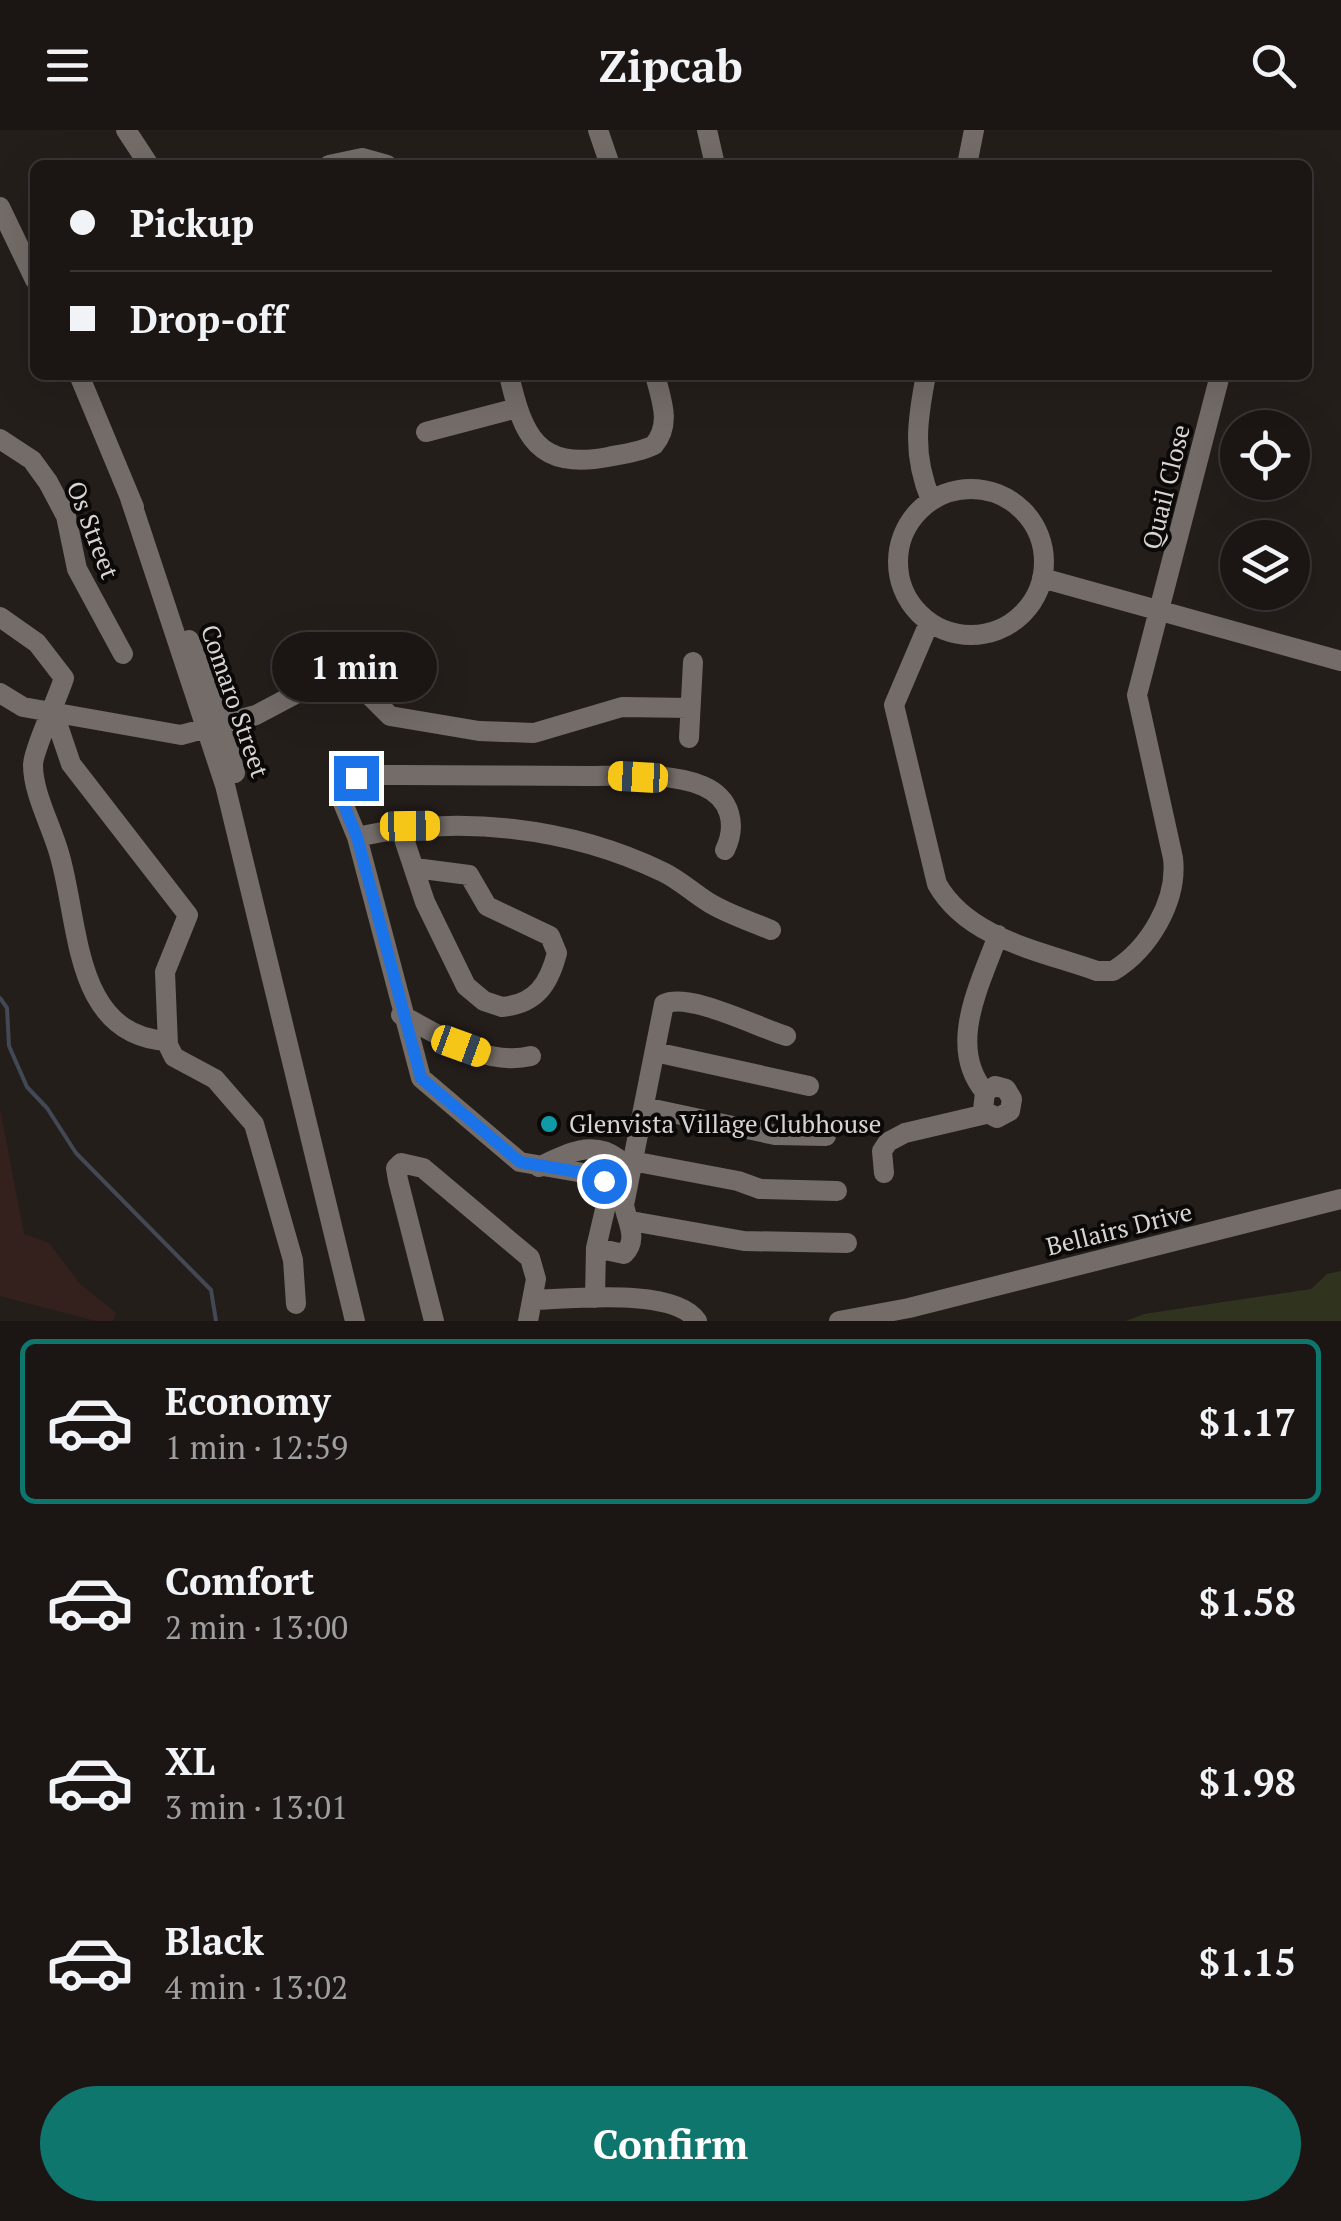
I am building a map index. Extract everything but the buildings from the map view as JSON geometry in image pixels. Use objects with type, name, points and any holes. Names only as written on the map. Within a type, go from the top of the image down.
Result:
[{"type":"street","points":[[126,130],[146,160]]},
{"type":"street","points":[[598,130],[608,160]]},
{"type":"street","points":[[708,130],[714,160]]},
{"type":"street","points":[[968,160],[974,130]]},
{"type":"street","points":[[0,208],[30,270]]},
{"type":"street","name":"Comaro Street","points":[[81,380],[130,498],[216,729],[355,1321]]},
{"type":"street","points":[[510,380],[517,408],[532,440],[557,458],[584,460],[645,449],[664,431],[657,380]]},
{"type":"street","points":[[925,380],[916,442],[919,473],[931,500]]},
{"type":"street","name":"Quail Close","points":[[998,936],[1106,972],[1128,960],[1158,922],[1174,868],[1137,699],[1219,380]]},
{"type":"street","points":[[426,432],[517,408]]},
{"type":"street","name":"Os Street","points":[[0,439],[32,460],[48,482],[66,516],[76,569],[123,654]]},
{"type":"street","points":[[968,488],[987,490],[1021,508],[1041,540],[1042,578],[1034,600],[1018,618],[998,630],[974,635],[951,633],[930,623],[912,606],[900,585],[896,561],[901,537],[913,516],[931,500],[968,488]]},
{"type":"street","points":[[1042,578],[1341,661]]},
{"type":"street","points":[[0,617],[37,643],[64,678],[54,714],[34,755],[33,768],[67,881],[88,983],[124,1030],[144,1039],[167,1041]]},
{"type":"street","points":[[884,1173],[882,1151],[894,1137],[986,1114],[1004,1116],[1012,1099],[1003,1087],[984,1092],[976,1081],[966,1031],[998,936],[958,914],[937,884],[895,710],[896,694],[930,623]]},
{"type":"street","points":[[689,738],[693,662]]},
{"type":"street","points":[[0,693],[24,708],[175,735],[216,729],[270,710],[344,669],[390,716],[479,730],[534,733],[617,708],[690,708]]},
{"type":"street","points":[[54,714],[70,764],[188,916],[165,972],[167,1041],[174,1057],[215,1079],[254,1124],[294,1260],[296,1304]]},
{"type":"street","points":[[595,1298],[596,1248],[608,1192],[606,1182],[596,1175],[538,1167],[514,1158],[424,1082],[401,1015],[344,794],[350,783],[367,775],[618,776],[696,784],[717,794],[733,820],[725,850]]},
{"type":"street","points":[[357,837],[400,828],[510,828],[612,852],[664,872],[711,904],[770,930]]},
{"type":"street","points":[[400,828],[426,902],[470,992],[502,1007],[534,997],[547,982],[557,954],[550,936],[486,906],[477,882],[469,875],[415,868]]},
{"type":"street","points":[[596,1248],[626,1254],[631,1221],[624,1205],[663,1007],[671,1001],[698,1004],[786,1036]]},
{"type":"street","points":[[401,1015],[484,1054],[512,1060],[531,1056]]},
{"type":"street","points":[[655,1052],[810,1086]]},
{"type":"street","points":[[644,1107],[775,1135],[826,1136]]},
{"type":"street","points":[[434,1321],[397,1173],[403,1162],[423,1168],[528,1255],[536,1270],[530,1311],[595,1298],[671,1304],[688,1310],[697,1321]]},
{"type":"street","points":[[632,1162],[738,1181],[760,1190],[836,1190]]},
{"type":"street","name":"Bellairs Drive","points":[[839,1321],[910,1308],[1341,1200]]},
{"type":"street","points":[[631,1221],[744,1241],[847,1243]]},
{"type":"street","name":"Bellairs Drive","points":[[874,1321],[910,1308]]},
{"type":"shaded area","points":[[0,1109],[24,1234],[49,1243],[80,1284],[116,1313],[113,1321],[96,1321],[0,1296]]},
{"type":"green space","points":[[1341,1271],[1341,1321],[1126,1321],[1144,1314],[1311,1289],[1327,1274]]},
{"type":"waterway","points":[[0,998],[7,1008],[9,1046],[27,1087],[47,1108],[76,1153],[211,1290],[216,1321]]},
{"type":"place","name":"Glenvista Village Clubhouse","points":[[549,1124]]},
{"type":"route","points":[[356,778],[345,788],[343,803],[357,837],[419,1074],[526,1166],[596,1175],[604,1181]]}]
